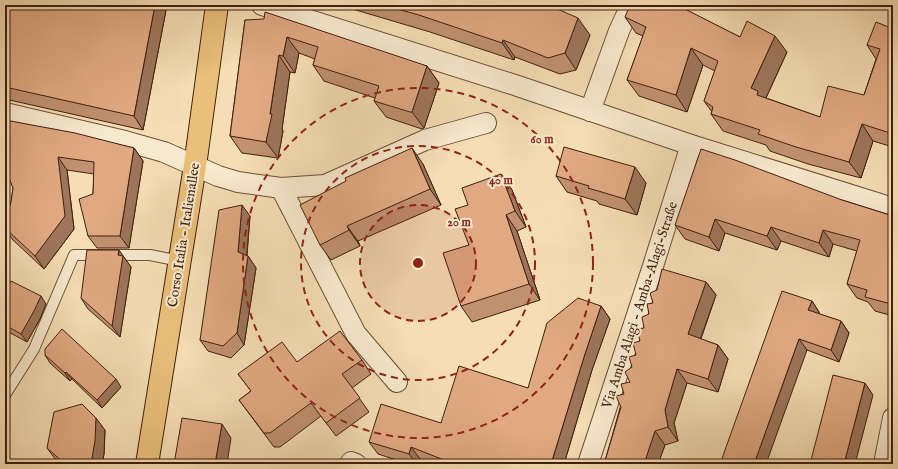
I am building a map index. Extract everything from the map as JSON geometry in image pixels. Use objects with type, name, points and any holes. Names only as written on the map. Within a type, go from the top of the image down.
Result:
[{"type":"main road","name":"Corso Italia - Italienallee","points":[[147,464],[180,261],[217,5]]},
{"type":"street","points":[[262,5],[516,86],[691,145],[893,208]]},
{"type":"street","points":[[590,111],[619,31],[631,5]]},
{"type":"street","points":[[5,113],[126,141],[164,152],[218,176],[238,182],[281,188],[325,185],[425,140],[486,123]]},
{"type":"street","name":"Via Amba Alagi - Amba-Alagi-Straße","points":[[588,464],[654,266],[691,145]]},
{"type":"street","points":[[281,188],[356,334],[397,382]]},
{"type":"street","points":[[884,464],[893,418]]},
{"type":"lane","points":[[5,395],[34,349],[74,255],[150,255],[180,261]]},
{"type":"building","points":[[5,5],[155,5],[134,116],[5,87]]},
{"type":"building","points":[[383,5],[530,5],[535,7],[536,5],[548,5],[578,18],[565,53],[548,58],[503,40],[502,43],[419,15]]},
{"type":"building","points":[[630,5],[677,5],[740,37],[747,21],[775,36],[751,88],[758,91],[757,95],[820,117],[828,86],[864,95],[880,49],[867,45],[876,22],[891,28],[893,24],[893,134],[862,124],[849,162],[796,147],[758,134],[760,130],[711,114],[713,107],[704,101],[718,61],[691,48],[676,95],[627,80],[646,27],[625,17]]},
{"type":"building","points":[[265,12],[427,66],[412,112],[374,101],[379,86],[313,65],[318,47],[287,37],[283,56],[279,55],[270,114],[272,114],[266,142],[230,136],[245,20],[264,19]]},
{"type":"building","points":[[5,120],[75,133],[134,148],[120,236],[88,236],[79,199],[93,194],[94,162],[58,157],[65,216],[35,256],[5,228],[13,188],[5,171]]},
{"type":"building","points":[[564,147],[635,167],[625,199],[588,188],[589,186],[556,176]]},
{"type":"building","points":[[412,148],[430,189],[347,226],[349,230],[320,245],[300,205],[346,181],[345,178]]},
{"type":"building","points":[[701,149],[735,160],[842,200],[893,216],[893,298],[891,304],[865,297],[867,290],[847,284],[860,240],[823,230],[819,243],[771,227],[767,236],[715,219],[709,237],[675,225]]},
{"type":"building","points":[[501,174],[515,211],[506,215],[529,284],[461,306],[443,253],[469,245],[455,209],[468,205],[462,188]]},
{"type":"building","points":[[242,205],[238,252],[248,256],[237,333],[223,346],[200,340],[219,210]]},
{"type":"building","points":[[87,250],[119,250],[118,255],[123,256],[112,326],[81,298]]},
{"type":"building","points":[[662,269],[706,282],[688,334],[718,345],[708,379],[677,369],[665,410],[668,427],[655,431],[644,464],[625,464],[605,461],[621,407],[616,396],[624,394],[621,384],[630,382],[625,372],[632,367],[629,357],[636,355],[633,343],[640,341],[637,329],[644,328],[642,317],[649,314],[647,304],[653,303],[650,293],[657,290]]},
{"type":"building","points":[[11,281],[41,296],[21,334],[5,325],[5,292]]},
{"type":"building","points":[[782,291],[812,301],[808,310],[841,321],[831,350],[799,339],[754,464],[720,464]]},
{"type":"building","points":[[578,298],[601,306],[551,464],[454,464],[411,447],[409,454],[369,442],[381,404],[441,423],[459,366],[528,388],[547,323]]},
{"type":"building","points":[[62,329],[116,379],[97,400],[45,355],[45,349]]},
{"type":"building","points":[[340,331],[362,360],[342,374],[360,398],[326,423],[311,403],[270,433],[264,433],[239,400],[251,391],[238,374],[282,342],[297,362]]},
{"type":"building","points":[[833,375],[865,383],[844,464],[810,464]]},
{"type":"building","points":[[82,404],[96,418],[95,441],[91,464],[64,464],[47,448],[54,412]]},
{"type":"building","points":[[182,418],[222,424],[215,464],[174,464]]}]
